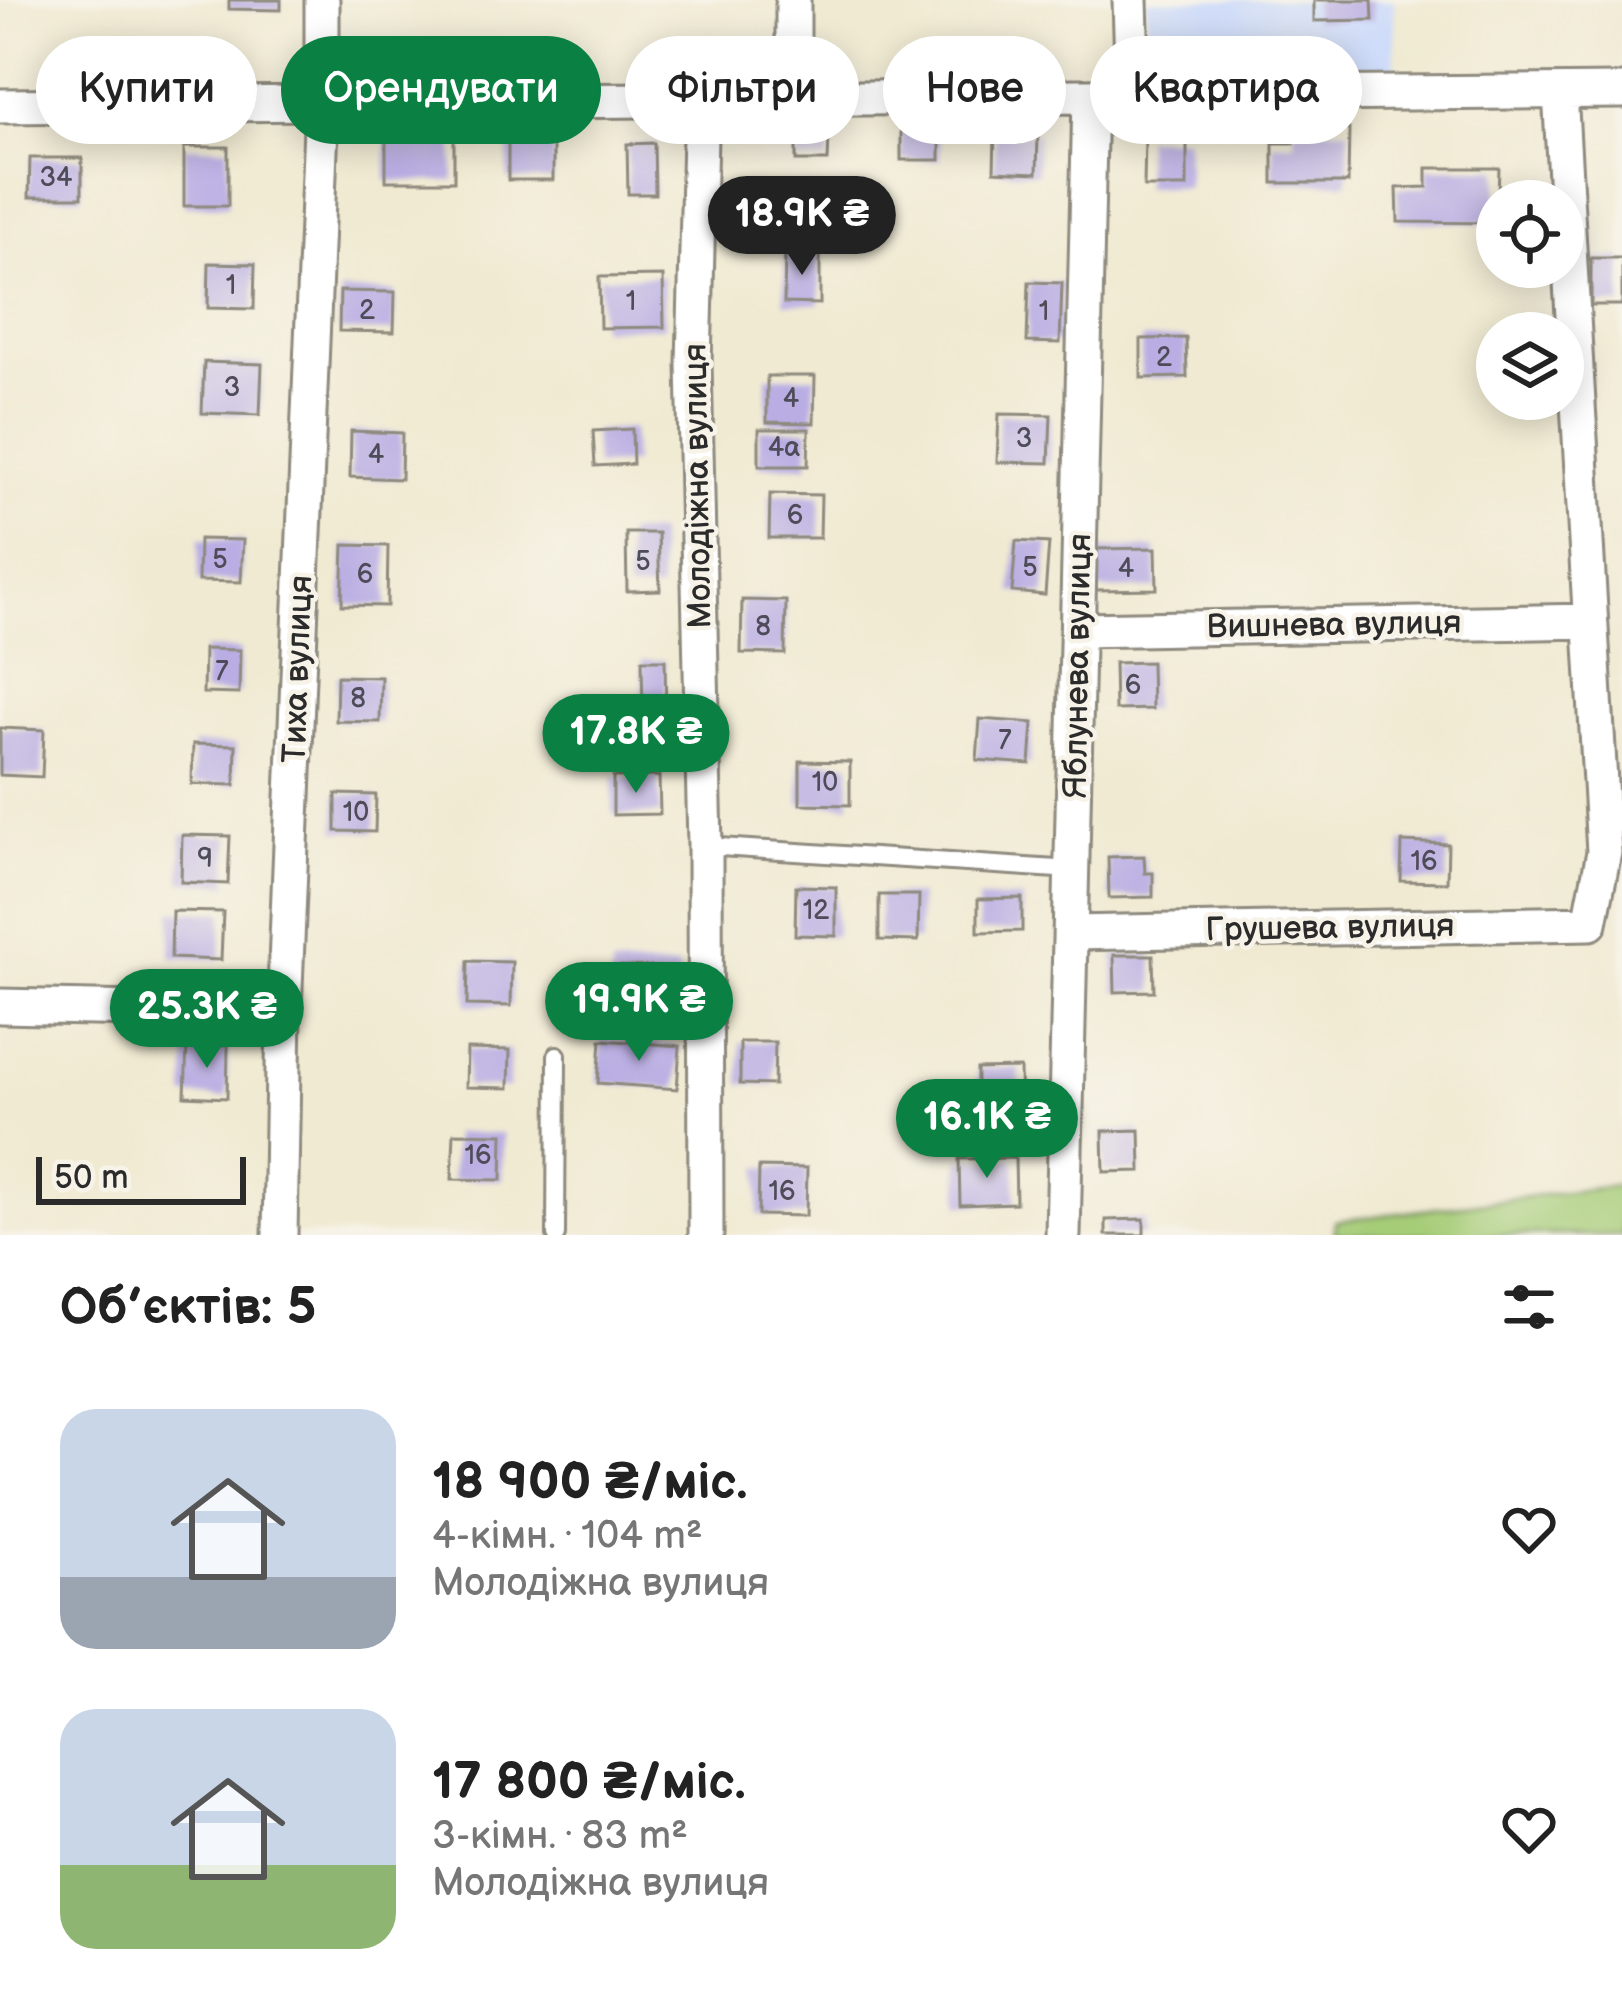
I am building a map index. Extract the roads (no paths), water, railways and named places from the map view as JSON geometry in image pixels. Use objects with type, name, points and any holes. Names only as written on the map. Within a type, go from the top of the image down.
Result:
[{"type":"street","name":"Тиха вулиця","points":[[322,0],[322,36]]},
{"type":"street","points":[[793,0],[793,36]]},
{"type":"street","points":[[1130,0],[1131,36]]},
{"type":"street","points":[[1362,94],[1622,91]]},
{"type":"street","points":[[1561,92],[1590,621]]},
{"type":"street","points":[[859,98],[1090,97]]},
{"type":"street","name":"Яблунева вулиця","points":[[1064,1235],[1090,97]]},
{"type":"street","points":[[0,106],[281,104]]},
{"type":"street","name":"Тиха вулиця","points":[[280,1235],[284,1012],[320,144]]},
{"type":"street","name":"Молодіжна вулиця","points":[[700,144],[694,363],[705,846],[706,1235]]},
{"type":"street","name":"Вишнева вулиця","points":[[1079,630],[1590,621]]},
{"type":"street","name":"Грушева вулиця","points":[[1071,933],[1590,923],[1604,852],[1590,621]]},
{"type":"street","points":[[0,1006],[284,1012]]},
{"type":"lane","points":[[705,846],[1073,870]]},
{"type":"lane","points":[[556,1235],[557,1055]]}]
